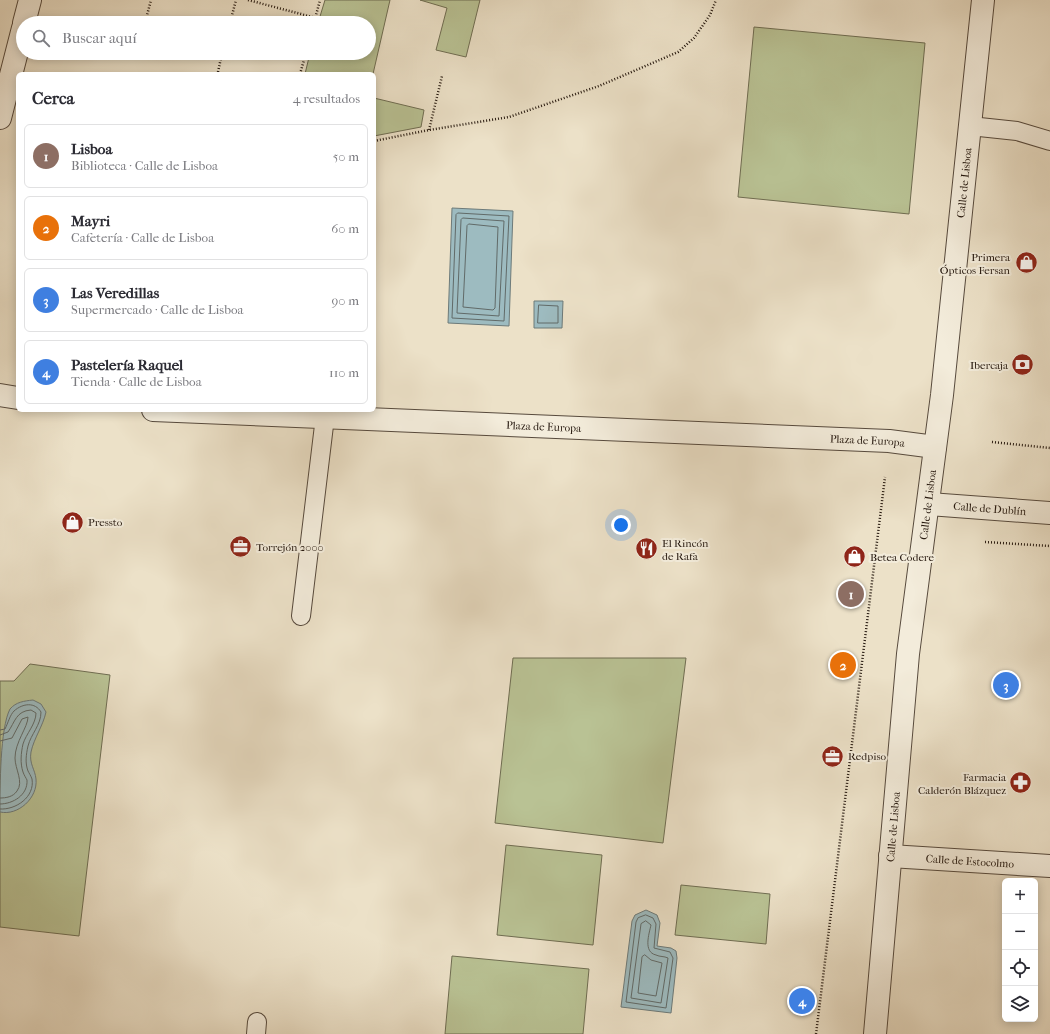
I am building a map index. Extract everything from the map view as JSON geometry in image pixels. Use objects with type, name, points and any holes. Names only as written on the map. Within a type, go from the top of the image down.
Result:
[{"type":"street","points":[[26,16],[30,0]]},
{"type":"street","name":"Calle de Lisboa","points":[[875,1034],[908,654],[929,504],[942,395],[983,0]]},
{"type":"street","points":[[2,104],[16,53]]},
{"type":"street","points":[[0,395],[16,398]]},
{"type":"street","name":"Plaza de Europa","points":[[202,412],[889,441],[935,446]]},
{"type":"street","name":"Calle de Dublín","points":[[929,504],[1050,513]]},
{"type":"street","name":"Calle de Estocolmo","points":[[890,856],[1050,866]]},
{"type":"lane","points":[[970,126],[1017,132],[1050,141]]},
{"type":"lane","points":[[301,616],[325,417]]},
{"type":"path","points":[[147,16],[151,0]]},
{"type":"path","points":[[232,16],[236,0]]},
{"type":"path","points":[[248,0],[308,16]]},
{"type":"path","points":[[316,16],[320,0]]},
{"type":"path","points":[[376,141],[509,117],[599,86],[678,52],[694,38],[710,15],[716,0]]},
{"type":"path","points":[[218,72],[221,60]]},
{"type":"path","points":[[301,72],[304,60]]},
{"type":"path","points":[[429,130],[442,76]]},
{"type":"path","points":[[992,442],[1050,448]]},
{"type":"path","points":[[816,1034],[885,477]]},
{"type":"path","points":[[985,542],[1050,546]]},
{"type":"green space","points":[[325,0],[390,0],[373,72],[305,72],[308,60],[376,60],[376,16],[320,16]]},
{"type":"green space","points":[[420,0],[480,0],[466,57],[436,50],[447,8]]},
{"type":"green space","points":[[754,27],[925,43],[909,214],[738,197]]},
{"type":"green space","points":[[376,98],[424,110],[421,127],[376,136]]},
{"type":"green space","points":[[513,658],[686,658],[663,843],[495,823]]},
{"type":"green space","points":[[30,664],[110,675],[79,936],[0,927],[0,681],[14,681]]},
{"type":"green space","points":[[506,845],[602,855],[593,945],[497,935]]},
{"type":"green space","points":[[681,885],[770,894],[766,944],[675,935]]},
{"type":"green space","points":[[452,956],[589,969],[583,1034],[445,1034]]},
{"type":"water","points":[[452,208],[513,211],[509,326],[448,323]]},
{"type":"water","points":[[534,301],[563,301],[562,328],[534,328]]},
{"type":"water","points":[[33,700],[41,704],[46,712],[31,752],[31,763],[36,779],[34,793],[26,804],[20,808],[7,813],[0,812],[2,743],[7,718],[10,709],[15,705],[23,701]]},
{"type":"water","points":[[646,910],[657,915],[660,923],[657,946],[671,948],[676,951],[677,958],[671,1013],[621,1007],[632,921],[635,915]]},
{"type":"place","name":"Primera Ópticos Fersan","points":[[1026,263]]},
{"type":"place","name":"Ibercaja","points":[[1023,365]]},
{"type":"place","name":"Pressto","points":[[73,522]]},
{"type":"place","name":"Torrejón 2000","points":[[241,547]]},
{"type":"place","name":"El Rincón de Rafa","points":[[646,549]]},
{"type":"place","name":"Betea Codere","points":[[855,557]]},
{"type":"place","name":"Lisboa","points":[[851,594]]},
{"type":"place","name":"Mayri","points":[[843,665]]},
{"type":"place","name":"Las Veredillas","points":[[1006,685]]},
{"type":"place","name":"Redpiso","points":[[833,756]]},
{"type":"place","name":"Farmacia Calderón Blázquez","points":[[1021,783]]},
{"type":"place","name":"Pastelería Raquel","points":[[802,1001]]}]
